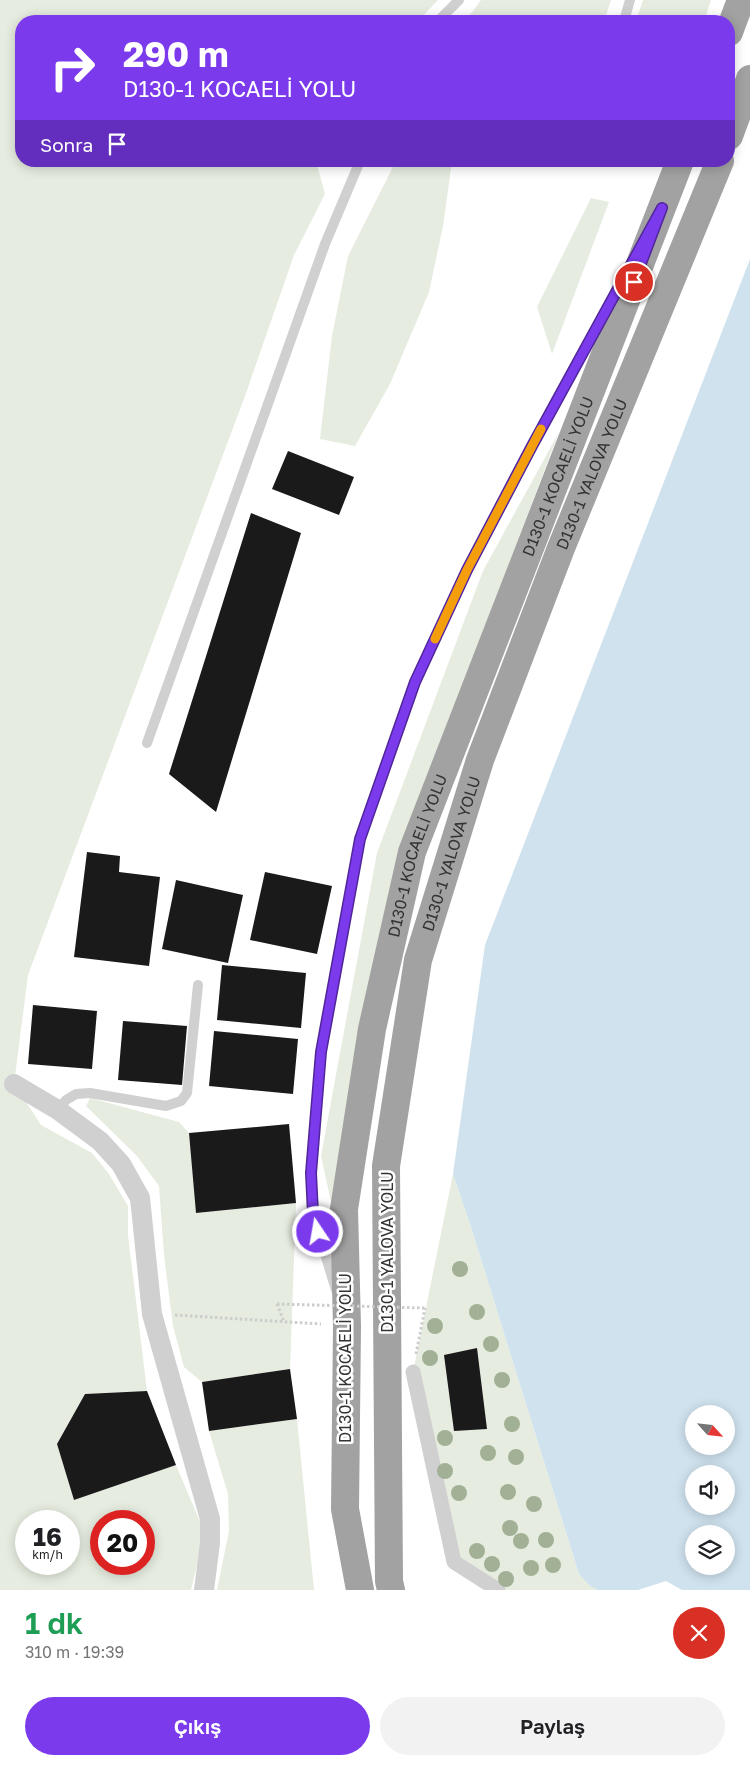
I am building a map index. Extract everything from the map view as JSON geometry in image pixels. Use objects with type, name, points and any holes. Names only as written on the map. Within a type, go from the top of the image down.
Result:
[{"type":"highway","points":[[735,16],[741,0]]},
{"type":"highway","points":[[735,120],[750,79]]},
{"type":"highway","name":"D130-1 KOCAELİ YOLU","points":[[360,1590],[344,1509],[347,1326],[344,1209],[372,1029],[412,852],[678,167]]},
{"type":"highway","name":"D130-1 YALOVA YOLU","points":[[396,1587],[386,1166],[418,960],[480,760],[561,548],[718,167]]},
{"type":"street","points":[[14,1084],[58,1110],[100,1141],[121,1164],[140,1198],[152,1314],[210,1519],[210,1543],[204,1590]]},
{"type":"street","points":[[413,1372],[454,1562],[498,1590]]},
{"type":"lane","points":[[444,15],[459,0]]},
{"type":"lane","points":[[626,15],[630,0]]},
{"type":"lane","points":[[148,743],[325,244],[357,167]]},
{"type":"lane","points":[[347,1326],[313,1214],[311,1173],[321,1052],[360,839],[415,682],[467,570],[532,446],[662,208],[669,167]]},
{"type":"lane","points":[[58,1110],[66,1100],[76,1094],[90,1092],[166,1106],[181,1101],[187,1093],[198,985]]},
{"type":"path","points":[[284,1322],[276,1304],[425,1308],[413,1372]]},
{"type":"path","points":[[152,1314],[347,1326]]},
{"type":"shaded area","points":[[0,0],[438,0],[424,15],[15,15],[15,167],[318,167],[325,194],[294,255],[245,396],[28,975],[14,1084],[41,1125],[92,1153],[109,1174],[128,1206],[128,1235],[147,1391],[85,1394],[57,1444],[74,1500],[176,1465],[201,1524],[200,1552],[191,1590],[0,1590]]},
{"type":"shaded area","points":[[481,0],[611,0],[606,15],[469,15]]},
{"type":"shaded area","points":[[643,0],[711,0],[706,15],[638,15]]},
{"type":"shaded area","points":[[393,167],[451,167],[443,226],[429,292],[390,384],[355,446],[320,439],[332,336],[348,256]]},
{"type":"shaded area","points":[[591,198],[609,202],[552,354],[537,307]]},
{"type":"shaded area","points":[[559,432],[397,857],[333,1211],[321,1156],[377,853],[483,571]]},
{"type":"shaded area","points":[[90,1098],[179,1122],[189,1133],[197,1213],[296,1203],[290,1369],[202,1382],[184,1367],[173,1326],[164,1255],[159,1186],[137,1156],[86,1106]]},
{"type":"shaded area","points":[[453,1174],[579,1574],[590,1586],[598,1590],[498,1590],[454,1562],[413,1372]]},
{"type":"shaded area","points":[[297,1419],[314,1590],[217,1590],[229,1531],[228,1494],[209,1431]]},
{"type":"water","points":[[750,259],[750,1590],[682,1590],[666,1581],[638,1590],[598,1590],[590,1586],[579,1574],[453,1174],[485,945]]},
{"type":"building","points":[[288,451],[354,477],[339,515],[272,489]]},
{"type":"building","points":[[251,513],[301,533],[216,812],[169,774]]},
{"type":"building","points":[[87,852],[120,856],[119,872],[160,877],[149,966],[74,957]]},
{"type":"building","points":[[265,872],[332,886],[317,954],[250,940]]},
{"type":"building","points":[[176,880],[243,895],[228,963],[162,949]]},
{"type":"building","points":[[222,965],[306,973],[301,1028],[217,1020]]},
{"type":"building","points":[[33,1005],[97,1011],[92,1069],[28,1064]]},
{"type":"building","points":[[123,1021],[187,1026],[182,1085],[118,1080]]},
{"type":"building","points":[[214,1031],[298,1039],[293,1094],[209,1086]]},
{"type":"building","points":[[289,1124],[296,1203],[196,1213],[189,1133]]},
{"type":"building","points":[[477,1348],[487,1429],[454,1431],[444,1355]]},
{"type":"building","points":[[290,1369],[297,1419],[209,1431],[202,1382]]},
{"type":"building","points":[[147,1391],[176,1465],[74,1500],[57,1444],[85,1394]]},
{"type":"slow traffic","points":[[435,639],[467,570],[541,429]]},
{"type":"route","points":[[318,1232],[313,1214],[311,1173],[321,1052],[360,839],[415,682],[467,570],[532,446],[662,208],[634,282]]}]
